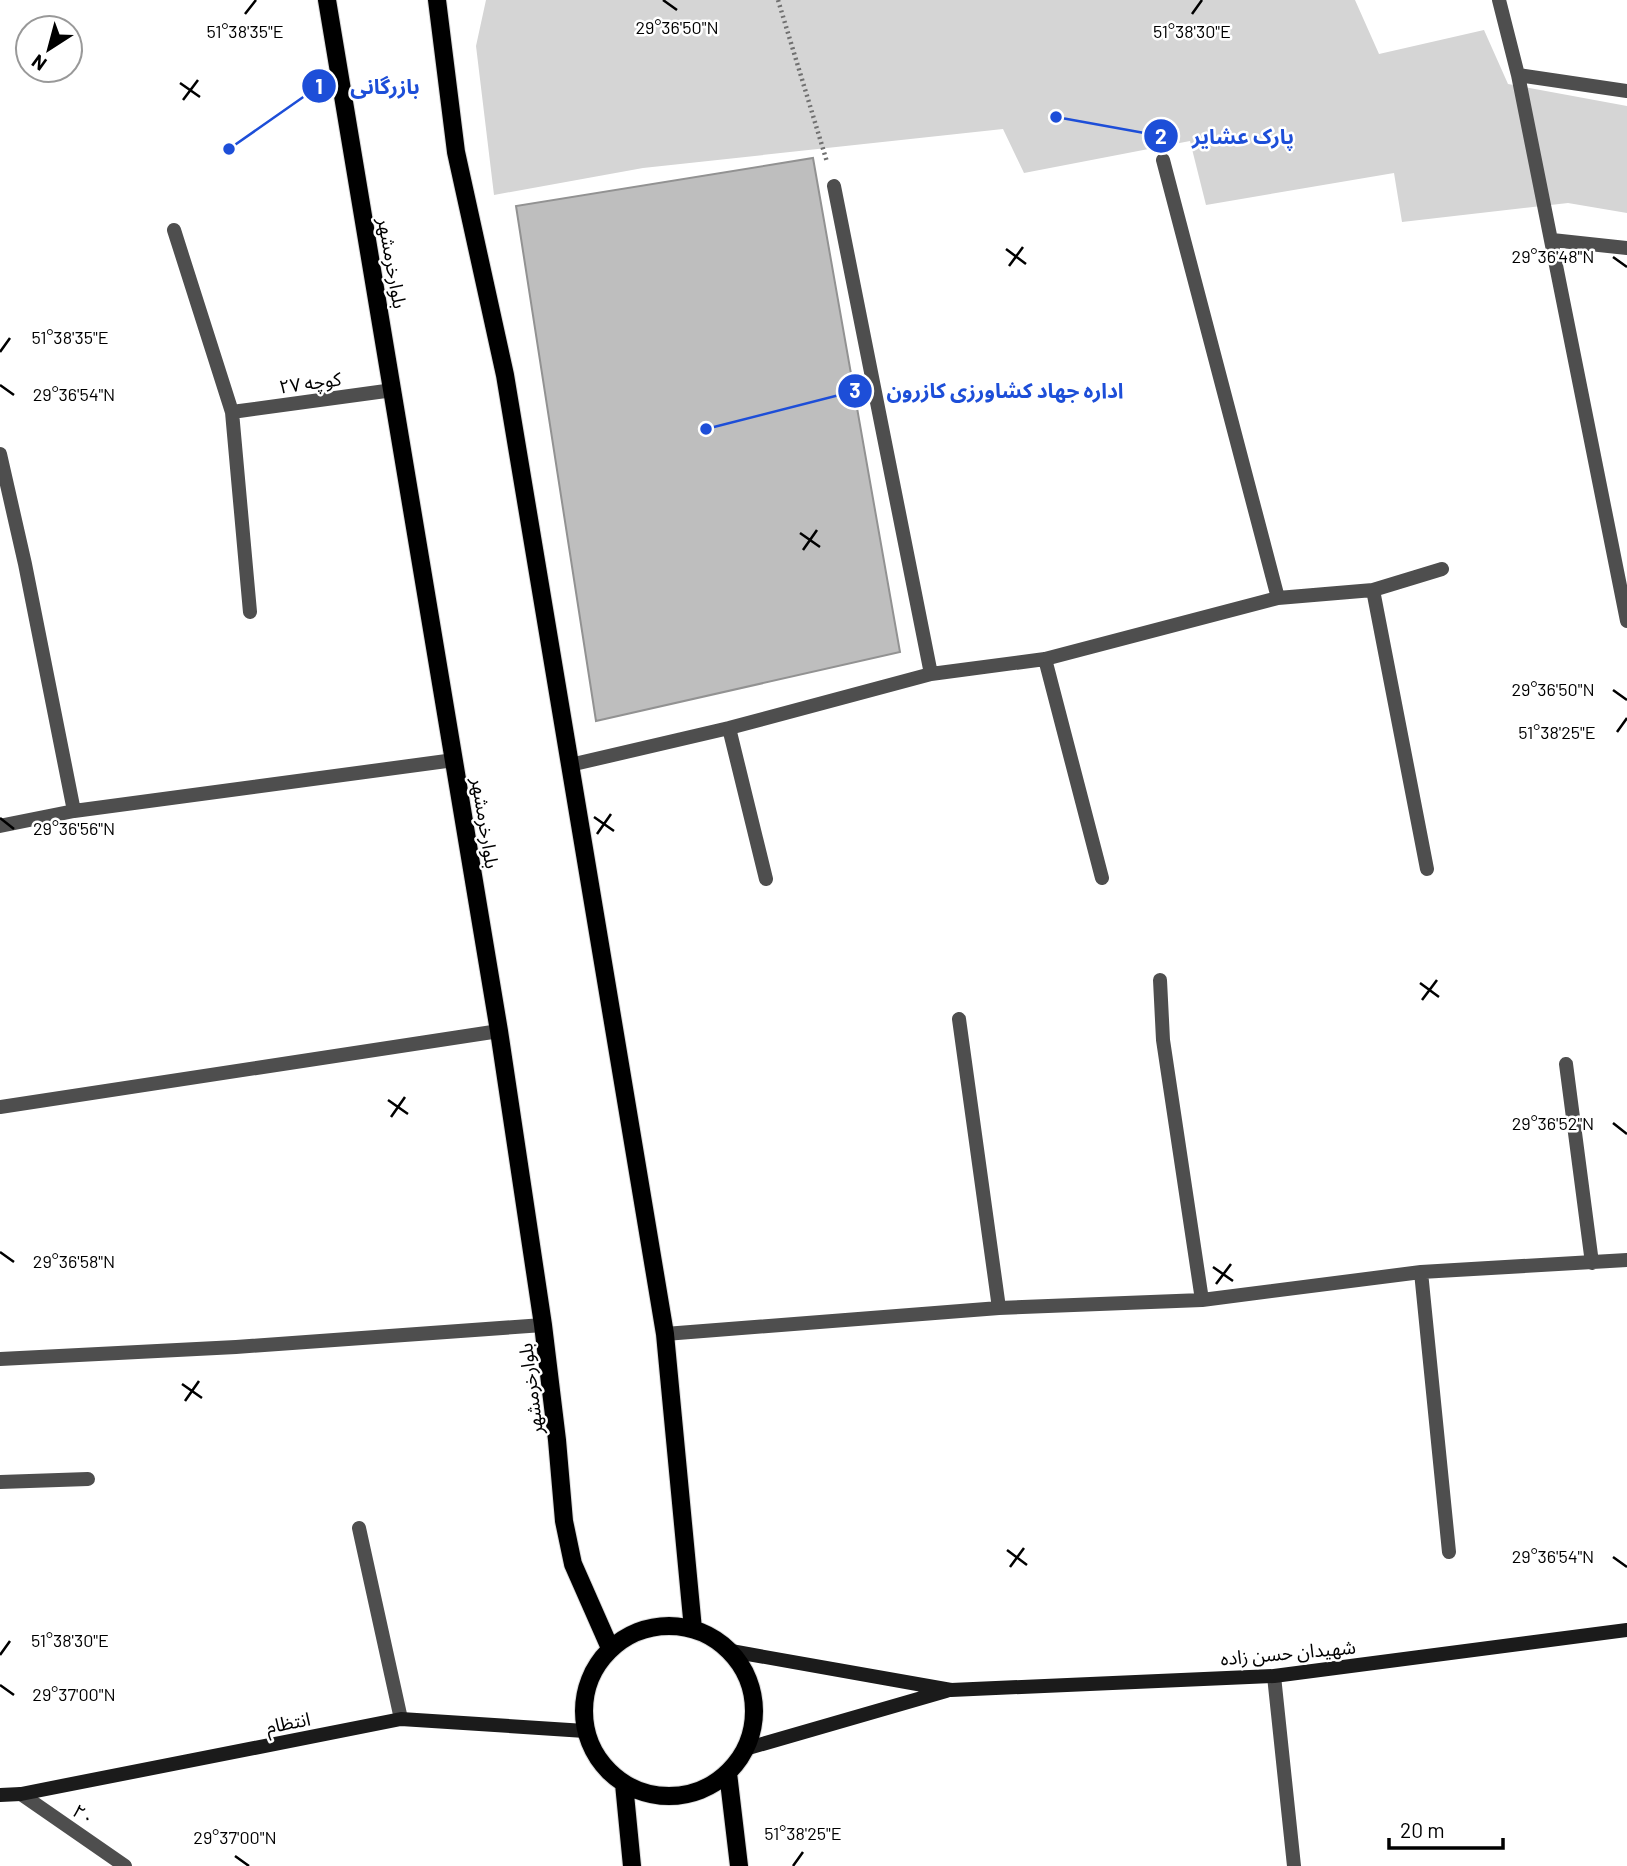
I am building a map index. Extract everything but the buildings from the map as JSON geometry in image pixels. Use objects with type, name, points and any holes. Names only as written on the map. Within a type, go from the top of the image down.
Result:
[{"type":"main road","name":"بلوارخرمشهر","points":[[327,0],[499,1031],[543,1325],[564,1521],[573,1564],[610,1648]]},
{"type":"main road","points":[[437,0],[456,152],[505,375],[665,1334],[693,1629]]},
{"type":"main road","points":[[671,1625],[693,1629],[713,1638],[731,1651],[744,1670],[752,1691],[755,1713],[751,1735],[745,1749],[728,1773],[710,1786],[689,1794],[667,1796],[644,1793],[624,1784],[607,1770],[593,1751],[585,1731],[583,1709],[586,1686],[596,1666],[610,1648],[628,1635],[671,1625]]},
{"type":"main road","points":[[728,1773],[739,1866]]},
{"type":"main road","points":[[624,1784],[632,1866]]},
{"type":"street","points":[[1499,0],[1518,75],[1627,621]]},
{"type":"street","points":[[1518,75],[1627,92]]},
{"type":"street","points":[[1163,160],[1278,598]]},
{"type":"street","points":[[834,186],[931,674]]},
{"type":"street","points":[[174,230],[232,412],[250,612]]},
{"type":"street","points":[[1552,240],[1627,248]]},
{"type":"street","name":"کوچه ۲۷","points":[[232,412],[393,390]]},
{"type":"street","points":[[0,454],[25,564],[74,811]]},
{"type":"street","points":[[570,765],[729,728],[931,674],[1045,659],[1278,598],[1373,590],[1442,569]]},
{"type":"street","points":[[1373,590],[1427,869]]},
{"type":"street","points":[[1045,659],[1102,878]]},
{"type":"street","points":[[729,728],[766,879]]},
{"type":"street","points":[[0,826],[74,811],[454,760]]},
{"type":"street","points":[[1160,979],[1163,1041],[1202,1300]]},
{"type":"street","points":[[959,1019],[999,1308]]},
{"type":"street","points":[[0,1107],[499,1031]]},
{"type":"street","points":[[1566,1064],[1592,1263]]},
{"type":"street","points":[[665,1334],[999,1308],[1202,1300],[1421,1272],[1627,1260]]},
{"type":"street","points":[[1421,1272],[1449,1552]]},
{"type":"street","points":[[0,1359],[223,1348],[543,1325]]},
{"type":"street","points":[[0,1482],[88,1479]]},
{"type":"street","points":[[359,1528],[401,1719]]},
{"type":"street","name":"شهیدان حسن زاده","points":[[731,1651],[951,1690],[1274,1676],[1627,1630]]},
{"type":"street","points":[[1274,1676],[1294,1866]]},
{"type":"street","name":"شهیدان حسن زاده","points":[[745,1749],[951,1690]]},
{"type":"street","name":"انتظام","points":[[0,1795],[21,1794],[401,1719],[585,1731]]},
{"type":"street","name":"۲۰","points":[[21,1794],[125,1866]]},
{"type":"path","points":[[778,0],[834,186]]},
{"type":"shaded area","points":[[486,0],[1355,0],[1379,54],[1484,30],[1508,84],[1627,106],[1627,213],[1568,203],[1402,222],[1394,173],[1206,205],[1190,141],[1024,173],[1003,129],[643,168],[494,195],[476,46]]},
{"type":"place","name":"پارک عشایر","points":[[1056,117]]},
{"type":"place","name":"بازرگانی","points":[[229,149]]},
{"type":"place","name":"اداره جهاد کشاورزی کازرون","points":[[706,429]]}]
